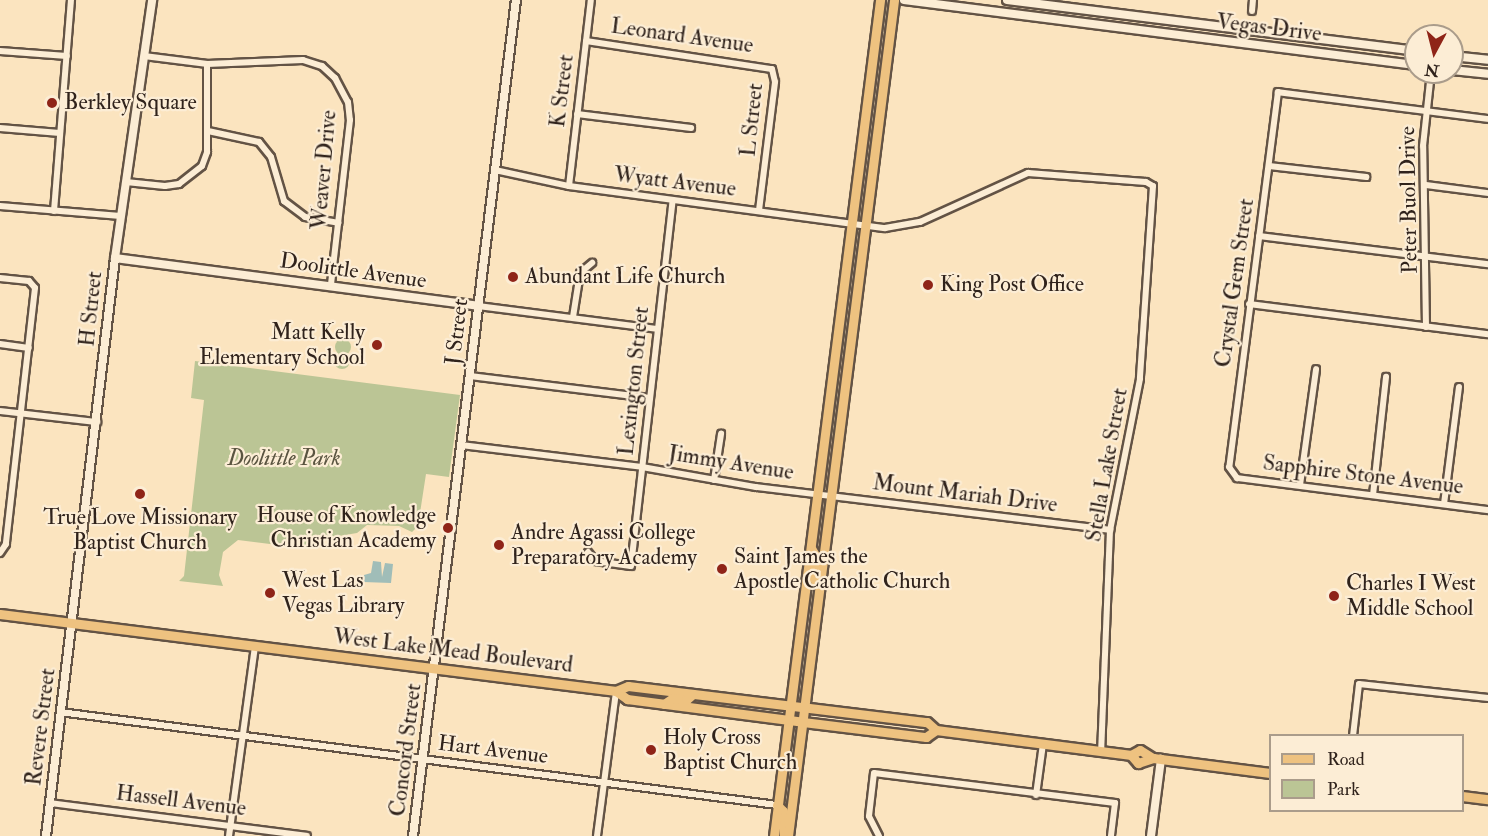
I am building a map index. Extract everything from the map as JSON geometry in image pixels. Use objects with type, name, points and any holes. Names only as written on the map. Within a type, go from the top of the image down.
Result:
[{"type":"main road","points":[[774,836],[880,0]]},
{"type":"main road","points":[[786,836],[805,708],[829,496],[894,0]]},
{"type":"main road","points":[[810,546],[819,586]]},
{"type":"main road","name":"West Lake Mead Boulevard","points":[[0,614],[616,691],[627,699],[803,722],[926,737],[936,730]]},
{"type":"main road","name":"West Lake Mead Boulevard","points":[[616,691],[628,686],[927,722],[936,730],[1131,755],[1145,764],[1156,758],[1269,772]]},
{"type":"main road","points":[[664,704],[673,698],[689,699],[693,694]]},
{"type":"main road","points":[[1464,796],[1488,800]]},
{"type":"main road","points":[[777,805],[783,811],[786,836]]},
{"type":"street","points":[[54,211],[71,0]]},
{"type":"street","name":"H Street","points":[[72,622],[115,258],[152,0]]},
{"type":"street","name":"J Street","points":[[435,668],[516,0]]},
{"type":"street","name":"K Street","points":[[569,186],[591,0]]},
{"type":"street","name":"Vegas Drive","points":[[904,0],[1404,63]]},
{"type":"street","name":"Vegas Drive","points":[[1007,0],[1404,50]]},
{"type":"street","points":[[1252,10],[1253,0]]},
{"type":"street","points":[[1196,37],[1197,24]]},
{"type":"street","name":"Leonard Avenue","points":[[586,41],[772,69]]},
{"type":"street","points":[[0,51],[66,56]]},
{"type":"street","name":"Weaver Drive","points":[[144,56],[207,64],[303,60],[321,66],[335,78],[348,102],[350,120],[331,285]]},
{"type":"street","points":[[1464,57],[1488,60]]},
{"type":"street","points":[[126,182],[165,186],[191,178],[207,152],[207,64]]},
{"type":"street","name":"L Street","points":[[759,211],[775,82],[772,69]]},
{"type":"street","points":[[1464,71],[1488,74]]},
{"type":"street","name":"Peter Buol Drive","points":[[1426,327],[1428,256],[1423,146],[1429,84]]},
{"type":"street","name":"Crystal Gem Street","points":[[1233,477],[1229,467],[1278,92],[1426,111]]},
{"type":"street","points":[[1426,111],[1488,119]]},
{"type":"street","points":[[578,114],[692,129]]},
{"type":"street","points":[[0,128],[60,133]]},
{"type":"street","points":[[208,131],[259,142],[271,157],[284,201],[305,217],[338,223]]},
{"type":"street","points":[[1269,166],[1366,177]]},
{"type":"street","name":"Wyatt Avenue","points":[[495,170],[569,186],[852,224],[903,227],[920,222],[1028,173],[1146,182],[1153,186]]},
{"type":"street","points":[[1426,185],[1488,193]]},
{"type":"street","name":"Stella Lake Street","points":[[1101,752],[1110,530],[1140,379],[1153,186]]},
{"type":"street","name":"Lexington Street","points":[[588,552],[595,561],[631,566],[648,398],[673,200]]},
{"type":"street","points":[[0,206],[121,216]]},
{"type":"street","points":[[1259,236],[1488,264]]},
{"type":"street","name":"Doolittle Avenue","points":[[115,258],[657,329]]},
{"type":"street","points":[[573,317],[580,273],[592,263]]},
{"type":"street","points":[[0,278],[33,284],[29,348],[6,544],[0,553]]},
{"type":"street","points":[[1250,304],[1488,334]]},
{"type":"street","points":[[0,344],[29,348]]},
{"type":"street","points":[[1300,485],[1316,369]]},
{"type":"street","points":[[470,376],[648,398]]},
{"type":"street","points":[[1373,495],[1386,377]]},
{"type":"street","points":[[1444,504],[1459,387]]},
{"type":"street","points":[[0,411],[97,422]]},
{"type":"street","points":[[714,480],[721,434]]},
{"type":"street","name":"Jimmy Avenue","points":[[461,445],[642,467],[817,495]]},
{"type":"street","name":"Sapphire Stone Avenue","points":[[1233,477],[1488,510]]},
{"type":"street","name":"Mount Mariah Drive","points":[[817,495],[1110,530]]},
{"type":"street","name":"Revere Street","points":[[46,836],[72,622]]},
{"type":"street","points":[[229,836],[255,646]]},
{"type":"street","name":"Concord Street","points":[[413,836],[435,668]]},
{"type":"street","points":[[1353,734],[1359,684],[1488,698]]},
{"type":"street","points":[[597,836],[616,691]]},
{"type":"street","name":"Hart Avenue","points":[[60,712],[777,805]]},
{"type":"street","points":[[1036,795],[1042,744]]},
{"type":"street","points":[[1151,836],[1156,758]]},
{"type":"street","points":[[879,836],[869,816],[874,773],[1036,795],[1115,803],[1111,836]]},
{"type":"street","name":"Hassell Avenue","points":[[50,802],[307,836]]},
{"type":"green space","points":[[340,339],[346,339],[351,347],[349,353],[340,355],[335,350],[335,344]]},
{"type":"green space","points":[[339,353],[345,353],[350,361],[348,367],[339,369],[334,364],[334,358]]},
{"type":"green space","name":"Doolittle Park","points":[[195,361],[460,395],[449,477],[426,474],[418,526],[412,532],[399,526],[367,525],[357,533],[339,536],[339,541],[313,539],[310,549],[238,540],[223,552],[219,575],[223,586],[179,581],[184,576],[204,400],[191,398]]},
{"type":"water","points":[[373,561],[381,562],[382,577],[385,563],[393,564],[391,583],[363,582],[364,575],[371,573]]},
{"type":"place","name":"Berkley Square","points":[[52,103]]},
{"type":"place","name":"Abundant Life Church","points":[[513,277]]},
{"type":"place","name":"King Post Office","points":[[928,285]]},
{"type":"place","name":"Matt Kelly Elementary School","points":[[377,345]]},
{"type":"place","name":"True Love Missionary Baptist Church","points":[[140,494]]},
{"type":"place","name":"House of Knowledge Christian Academy","points":[[448,528]]},
{"type":"place","name":"Andre Agassi College Preparatory Academy","points":[[499,545]]},
{"type":"place","name":"Saint James the Apostle Catholic Church","points":[[722,569]]},
{"type":"place","name":"West Las Vegas Library","points":[[270,593]]},
{"type":"place","name":"Charles I West Middle School","points":[[1334,596]]},
{"type":"place","name":"Holy Cross Baptist Church","points":[[651,750]]}]
